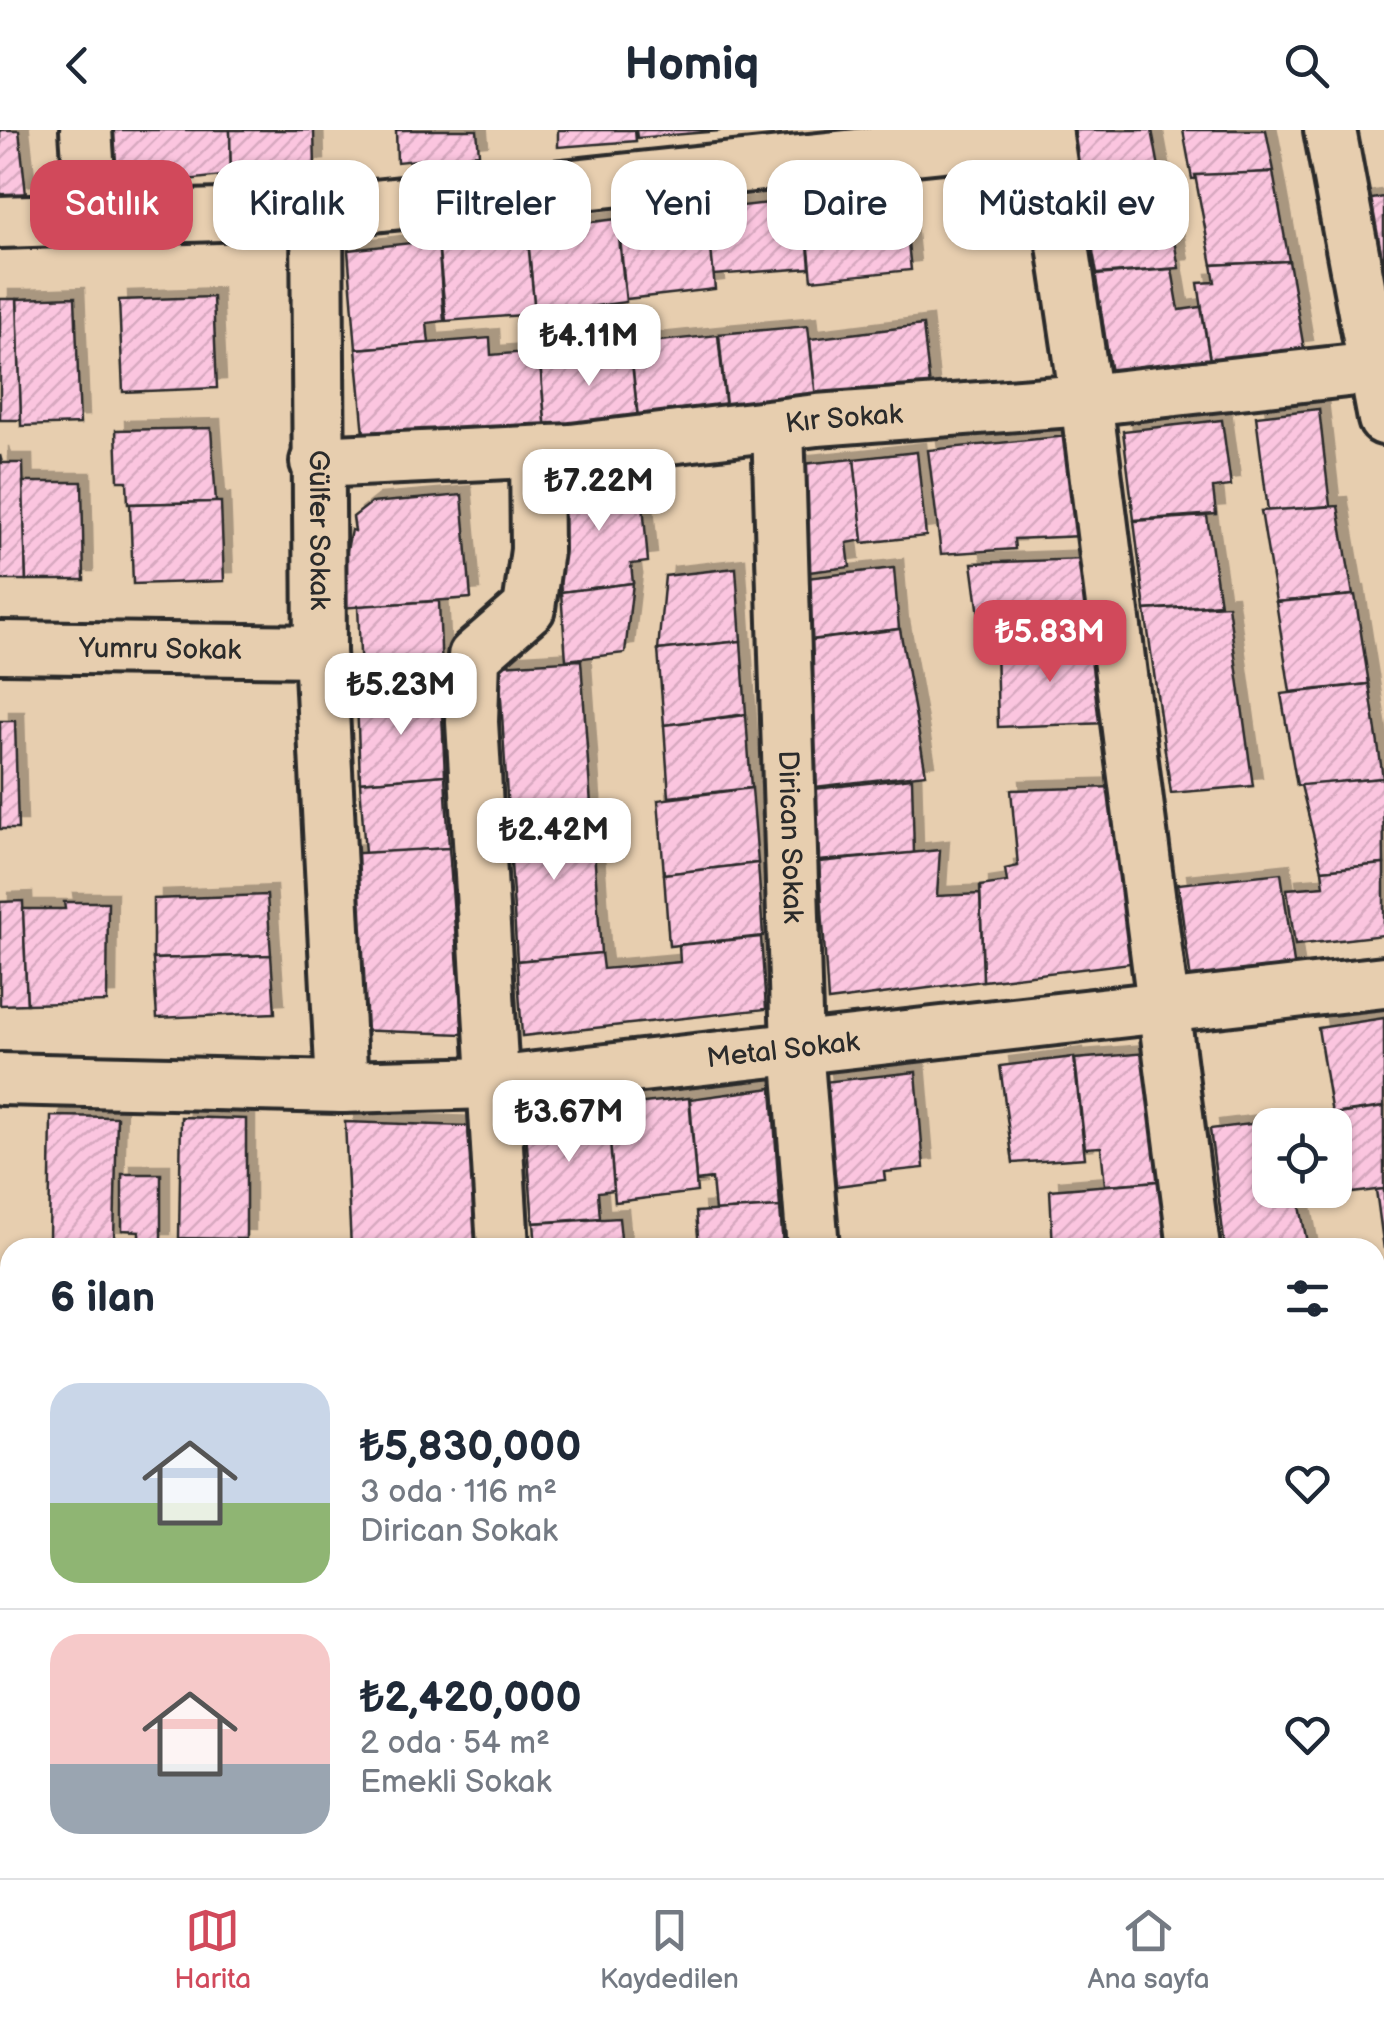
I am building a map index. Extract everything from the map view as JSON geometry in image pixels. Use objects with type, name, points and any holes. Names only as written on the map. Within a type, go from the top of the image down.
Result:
[{"type":"street","points":[[86,130],[88,160]]},
{"type":"street","points":[[1330,130],[1384,418]]},
{"type":"street","points":[[379,205],[1046,132],[1086,400],[1193,1238]]},
{"type":"street","points":[[0,222],[30,221]]},
{"type":"street","name":"Gülfer Sokak","points":[[317,250],[320,651],[342,1087]]},
{"type":"street","name":"Kır Sokak","points":[[316,462],[536,452],[778,425],[1086,400],[1374,368]]},
{"type":"street","name":"Dirican Sokak","points":[[778,425],[797,1048],[812,1238]]},
{"type":"street","points":[[501,1238],[472,722],[474,656],[529,608],[537,550],[536,452]]},
{"type":"street","name":"Yumru Sokak","points":[[0,647],[320,651]]},
{"type":"street","name":"Metal Sokak","points":[[0,1079],[342,1087],[491,1083],[1384,982]]},
{"type":"building","points":[[0,130],[19,130],[26,194],[0,195]]},
{"type":"building","points":[[89,130],[230,130],[231,160],[213,160],[213,177],[193,179],[193,160],[94,160]]},
{"type":"building","points":[[230,130],[314,130],[315,160],[231,160]]},
{"type":"building","points":[[396,130],[477,130],[479,154],[397,162]]},
{"type":"building","points":[[558,130],[635,130],[636,141],[558,147]]},
{"type":"building","points":[[636,130],[719,130],[719,131],[637,138]]},
{"type":"building","points":[[1072,130],[1152,130],[1158,160],[1077,160]]},
{"type":"building","points":[[1183,130],[1266,130],[1274,171],[1192,179]]},
{"type":"building","points":[[1273,172],[1289,261],[1212,265],[1195,175]]},
{"type":"building","points":[[1384,197],[1384,273],[1374,274],[1360,201]]},
{"type":"building","points":[[767,203],[767,250],[808,250],[810,268],[713,275],[711,250],[747,250],[747,205]]},
{"type":"building","points":[[611,220],[611,250],[620,250],[626,302],[535,314],[529,250],[591,250],[591,222]]},
{"type":"building","points":[[399,244],[399,250],[439,250],[444,321],[427,323],[429,343],[356,349],[348,250],[379,250],[379,247]]},
{"type":"building","points":[[439,250],[529,250],[535,314],[446,321]]},
{"type":"building","points":[[621,250],[711,250],[715,289],[626,299]]},
{"type":"building","points":[[809,250],[909,250],[911,270],[812,280]]},
{"type":"building","points":[[1093,250],[1176,250],[1179,268],[1097,274]]},
{"type":"building","points":[[1289,261],[1304,349],[1210,361],[1198,283],[1215,282],[1212,265]]},
{"type":"building","points":[[1172,269],[1179,310],[1201,307],[1210,361],[1111,373],[1095,275]]},
{"type":"building","points":[[75,297],[80,424],[21,426],[17,299]]},
{"type":"building","points":[[213,297],[217,388],[123,392],[119,300]]},
{"type":"building","points":[[0,299],[17,299],[21,420],[0,420]]},
{"type":"building","points":[[923,325],[931,397],[817,411],[810,339]]},
{"type":"building","points":[[808,326],[817,407],[727,417],[719,334]]},
{"type":"building","points":[[718,335],[727,420],[639,429],[630,344]]},
{"type":"building","points":[[490,338],[491,355],[539,351],[546,431],[365,445],[356,349]]},
{"type":"building","points":[[630,344],[639,429],[546,432],[539,349]]},
{"type":"building","points":[[1319,409],[1330,506],[1268,511],[1256,416]]},
{"type":"building","points":[[1222,420],[1231,486],[1213,488],[1216,514],[1134,520],[1123,431]]},
{"type":"building","points":[[211,428],[216,502],[128,504],[127,481],[118,481],[116,430]]},
{"type":"building","points":[[1068,436],[1082,536],[1014,539],[1015,549],[941,554],[928,450]]},
{"type":"building","points":[[917,452],[926,536],[862,543],[854,459]]},
{"type":"building","points":[[0,455],[2,463],[23,463],[26,580],[0,580]]},
{"type":"building","points":[[854,459],[863,540],[847,543],[850,567],[800,573],[792,465]]},
{"type":"building","points":[[641,480],[648,562],[631,564],[633,583],[561,592],[551,488]]},
{"type":"building","points":[[23,482],[82,482],[84,580],[26,580]]},
{"type":"building","points":[[462,495],[471,598],[341,608],[346,555],[351,530],[355,531],[353,517],[371,503]]},
{"type":"building","points":[[221,502],[224,581],[133,584],[130,504]]},
{"type":"building","points":[[1338,506],[1353,595],[1276,602],[1261,511]]},
{"type":"building","points":[[1207,516],[1220,604],[1145,610],[1134,521]]},
{"type":"building","points":[[1084,559],[1096,640],[983,645],[972,563]]},
{"type":"building","points":[[736,568],[741,641],[658,650],[665,576]]},
{"type":"building","points":[[894,568],[899,629],[802,641],[797,579]]},
{"type":"building","points":[[633,583],[625,653],[566,660],[561,592]]},
{"type":"building","points":[[1355,595],[1369,684],[1290,692],[1276,602]]},
{"type":"building","points":[[439,601],[443,694],[362,700],[358,606]]},
{"type":"building","points":[[1228,605],[1253,786],[1171,793],[1145,610]]},
{"type":"building","points":[[900,629],[926,774],[815,787],[805,641]]},
{"type":"building","points":[[741,641],[746,714],[664,725],[658,650]]},
{"type":"building","points":[[1096,641],[1108,723],[998,727],[996,646]]},
{"type":"building","points":[[581,660],[591,805],[508,813],[499,665]]},
{"type":"building","points":[[1369,684],[1383,778],[1297,786],[1281,694]]},
{"type":"building","points":[[441,694],[445,775],[360,782],[357,699]]},
{"type":"building","points":[[746,715],[751,788],[669,797],[664,725]]},
{"type":"building","points":[[0,721],[15,721],[18,829],[0,829]]},
{"type":"building","points":[[445,775],[449,848],[365,854],[360,782]]},
{"type":"building","points":[[912,778],[914,853],[818,861],[814,789]]},
{"type":"building","points":[[1383,778],[1384,864],[1322,870],[1301,785]]},
{"type":"building","points":[[1116,787],[1139,962],[983,981],[980,886],[1007,882],[1005,869],[1018,866],[1011,790]]},
{"type":"building","points":[[752,788],[758,863],[664,874],[658,800]]},
{"type":"building","points":[[591,805],[601,953],[517,961],[508,813]]},
{"type":"building","points":[[449,848],[463,1034],[352,1030],[343,854]]},
{"type":"building","points":[[940,850],[937,896],[980,894],[983,981],[828,1001],[819,862]]},
{"type":"building","points":[[758,863],[763,936],[669,946],[664,874]]},
{"type":"building","points":[[1384,864],[1384,935],[1295,945],[1287,889],[1324,886],[1322,870]]},
{"type":"building","points":[[1281,873],[1295,970],[1191,981],[1178,884]]},
{"type":"building","points":[[267,895],[271,955],[153,959],[153,899]]},
{"type":"building","points":[[23,901],[27,1004],[0,1005],[0,902]]},
{"type":"building","points":[[64,902],[108,902],[107,1002],[27,1004],[23,909],[65,909]]},
{"type":"building","points":[[761,937],[766,1009],[522,1036],[517,961],[601,953],[603,969],[680,962],[679,945]]},
{"type":"building","points":[[271,955],[275,1013],[157,1018],[153,959]]},
{"type":"building","points":[[1384,1018],[1384,1107],[1352,1111],[1352,1108],[1331,1108],[1318,1028]]},
{"type":"building","points":[[1147,1053],[1159,1181],[1105,1185],[1101,1147],[1085,1148],[1075,1059]]},
{"type":"building","points":[[1074,1057],[1085,1158],[1013,1163],[1000,1066]]},
{"type":"building","points":[[916,1072],[924,1168],[884,1172],[885,1180],[836,1186],[823,1082]]},
{"type":"building","points":[[772,1088],[780,1207],[715,1211],[712,1179],[696,1181],[690,1099]]},
{"type":"building","points":[[689,1098],[697,1192],[615,1202],[607,1107]]},
{"type":"building","points":[[607,1107],[614,1190],[598,1192],[600,1218],[533,1223],[525,1119]]},
{"type":"building","points":[[1384,1107],[1384,1189],[1352,1193],[1352,1112]]},
{"type":"building","points":[[51,1116],[117,1117],[114,1238],[49,1238]]},
{"type":"building","points":[[181,1117],[246,1119],[246,1238],[179,1238]]},
{"type":"building","points":[[345,1122],[468,1126],[476,1238],[351,1238]]},
{"type":"building","points":[[1252,1124],[1252,1208],[1300,1208],[1306,1238],[1224,1238],[1210,1129]]},
{"type":"building","points":[[122,1174],[161,1174],[161,1238],[139,1238],[139,1231],[122,1230]]},
{"type":"building","points":[[1159,1181],[1165,1238],[1052,1238],[1050,1190]]},
{"type":"building","points":[[1384,1189],[1384,1238],[1383,1238],[1376,1190]]},
{"type":"building","points":[[780,1207],[782,1238],[698,1238],[696,1212]]},
{"type":"building","points":[[619,1218],[621,1238],[535,1238],[534,1223]]}]
